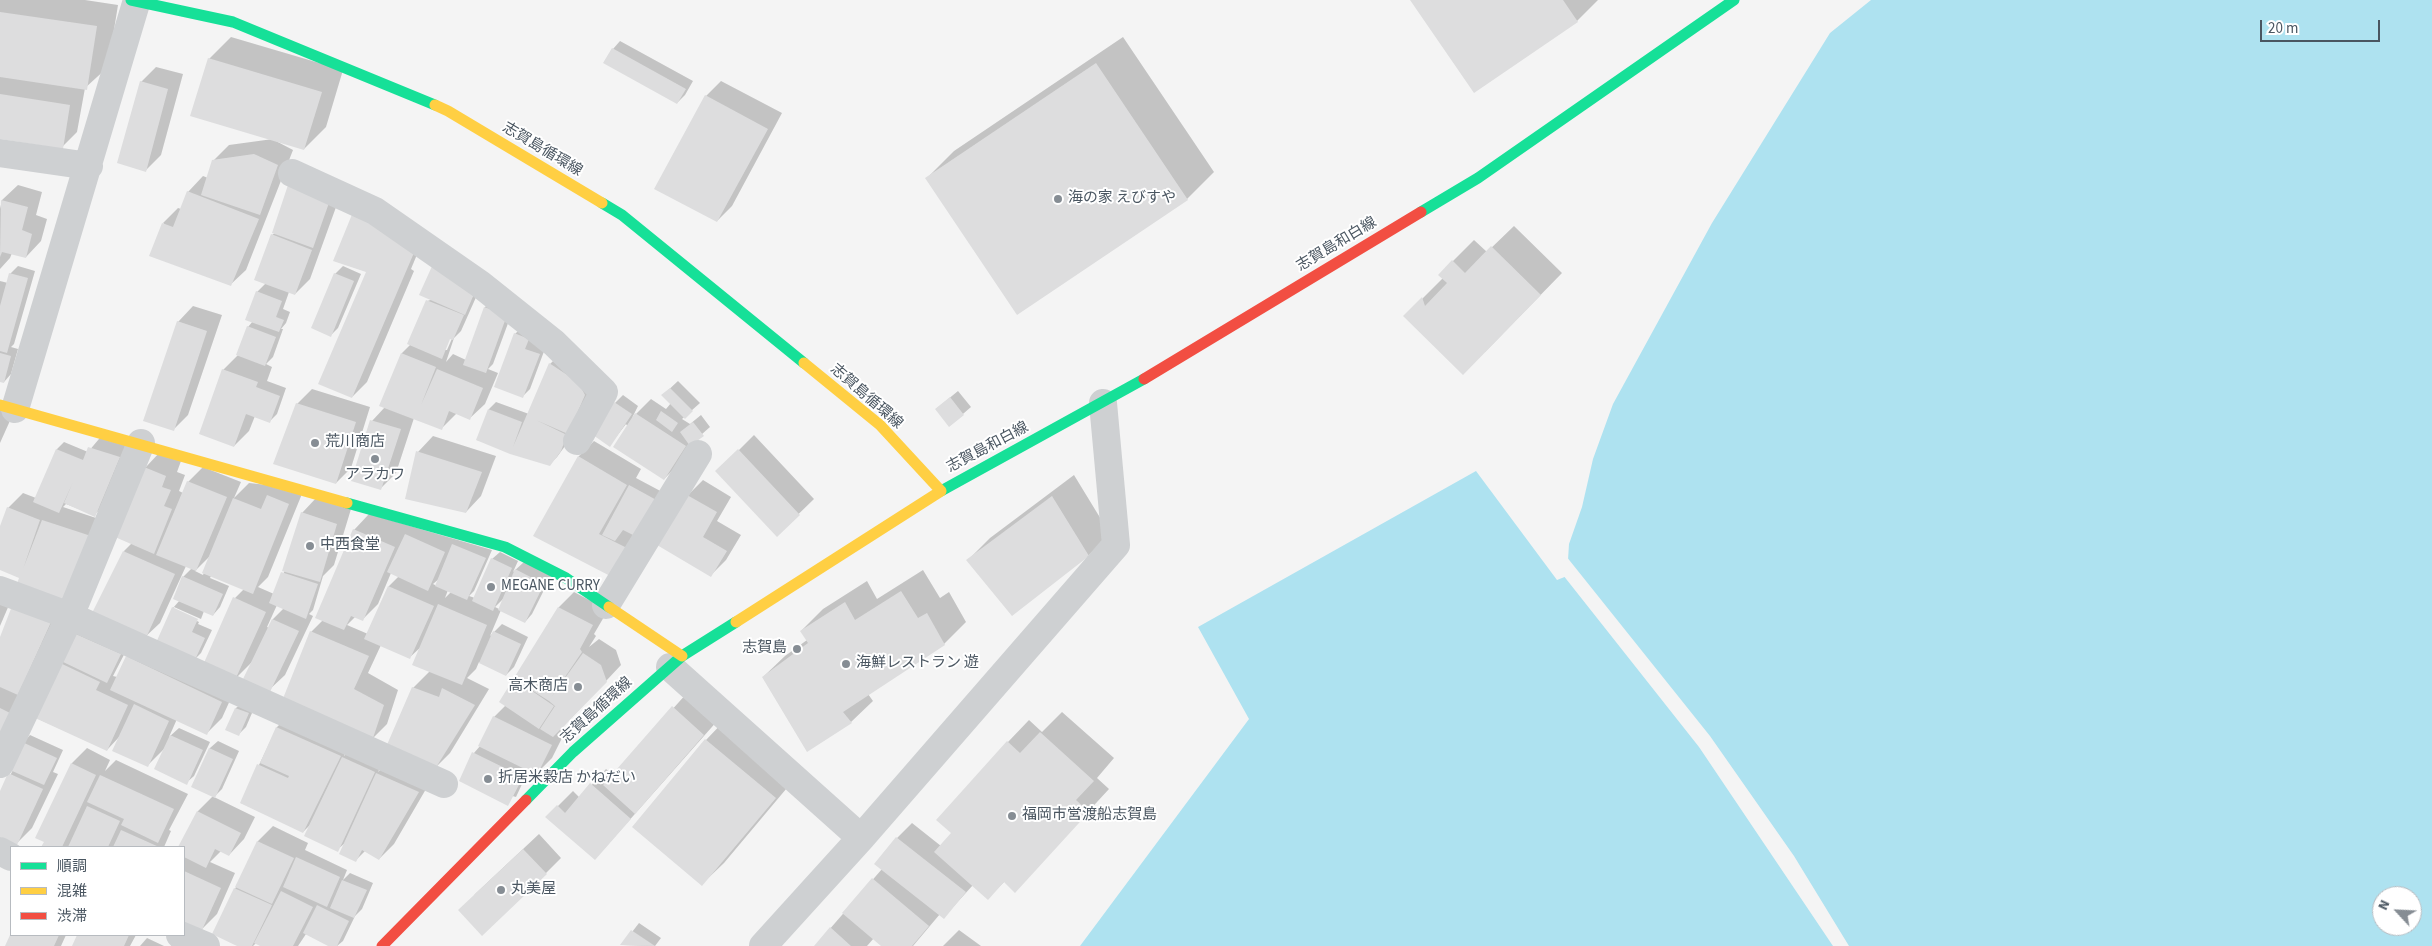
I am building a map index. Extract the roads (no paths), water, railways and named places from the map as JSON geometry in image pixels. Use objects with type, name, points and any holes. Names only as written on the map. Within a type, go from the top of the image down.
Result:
[{"type":"main road","name":"志賀島循環線","points":[[135,0],[233,22],[448,111],[622,215],[880,425],[941,491],[676,662],[573,752],[382,946]]},
{"type":"main road","name":"志賀島和白線","points":[[941,491],[1104,403],[1478,178],[1734,0]]},
{"type":"main road","points":[[8,407],[505,547],[566,578],[606,605],[676,662]]},
{"type":"street","points":[[8,407],[89,166],[135,0]]},
{"type":"street","points":[[0,153],[89,166]]},
{"type":"street","points":[[292,173],[374,211],[480,284],[554,343],[604,392],[577,441]]},
{"type":"street","points":[[763,946],[861,838],[1116,545],[1104,403]]},
{"type":"street","points":[[0,764],[70,616],[141,443]]},
{"type":"street","points":[[606,605],[698,454]]},
{"type":"street","points":[[0,590],[70,616],[444,784]]},
{"type":"street","points":[[676,662],[861,838]]},
{"type":"street","points":[[182,936],[206,946]]},
{"type":"water","points":[[1871,0],[2432,0],[2432,946],[1080,946],[1249,719],[1198,627],[1476,471],[1557,580],[1567,576],[1569,544],[1582,507],[1593,459],[1613,404],[1712,223],[1830,33]]},
{"type":"place","name":"海の家 えびすや","points":[[1058,199]]},
{"type":"place","name":"荒川商店","points":[[315,443]]},
{"type":"place","name":"アラカワ","points":[[375,459]]},
{"type":"place","name":"中西食堂","points":[[310,546]]},
{"type":"place","name":"MEGANE CURRY","points":[[491,587]]},
{"type":"place","name":"志賀島","points":[[797,649]]},
{"type":"place","name":"海鮮レストラン 遊","points":[[846,664]]},
{"type":"place","name":"高木商店","points":[[578,687]]},
{"type":"place","name":"折居米穀店 かねだい","points":[[488,779]]},
{"type":"place","name":"福岡市営渡船志賀島","points":[[1012,816]]},
{"type":"place","name":"丸美屋","points":[[501,890]]}]
